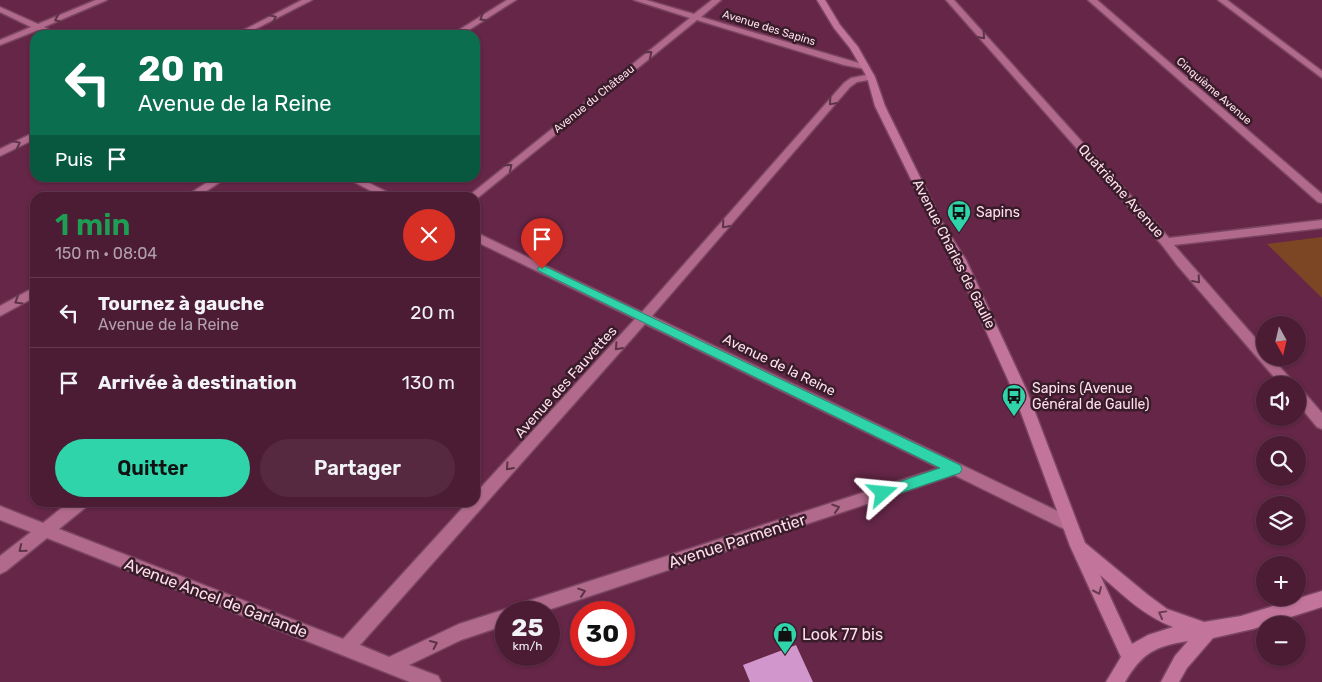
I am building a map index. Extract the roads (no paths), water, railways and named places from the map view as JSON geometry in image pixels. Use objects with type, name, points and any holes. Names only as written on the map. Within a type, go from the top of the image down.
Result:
[{"type":"main road","name":"Avenue Charles de Gaulle","points":[[821,0],[868,72],[880,106],[937,222],[960,260],[987,317],[1020,391],[1078,546],[1130,658]]},
{"type":"main road","name":"Avenue Charles de Gaulle","points":[[1078,546],[1162,616],[1207,632]]},
{"type":"main road","points":[[1114,682],[1130,658],[1141,647],[1176,634],[1207,632],[1322,599]]},
{"type":"main road","points":[[1170,682],[1182,662],[1207,632]]},
{"type":"street","points":[[31,30],[103,0]]},
{"type":"street","points":[[248,30],[308,0]]},
{"type":"street","points":[[463,30],[512,0]]},
{"type":"street","name":"Avenue des Sapins","points":[[638,0],[847,63],[868,72]]},
{"type":"street","name":"Avenue du Château","points":[[478,192],[717,0]]},
{"type":"street","name":"Quatrième Avenue","points":[[950,0],[1166,242],[1181,262],[1281,376]]},
{"type":"street","name":"Cinquième Avenue","points":[[1092,0],[1322,200]]},
{"type":"street","points":[[1222,0],[1322,75]]},
{"type":"street","points":[[0,9],[44,30]]},
{"type":"street","points":[[0,43],[30,30]]},
{"type":"street","name":"Avenue des Fauvettes","points":[[480,500],[644,318],[847,85],[868,72]]},
{"type":"street","points":[[0,153],[30,138]]},
{"type":"street","points":[[198,192],[214,182]]},
{"type":"street","points":[[360,182],[381,192]]},
{"type":"street","points":[[1166,242],[1322,224]]},
{"type":"street","name":"Avenue de la Reine","points":[[480,238],[1069,524]]},
{"type":"street","points":[[0,312],[30,294]]},
{"type":"street","points":[[1306,404],[1322,423]]},
{"type":"street","name":"Avenue Parmentier","points":[[553,601],[955,469]]},
{"type":"street","points":[[0,566],[75,507]]},
{"type":"street","name":"Avenue des Fauvettes","points":[[346,648],[473,507]]},
{"type":"street","name":"Avenue Ancel de Garlande","points":[[0,513],[432,682]]},
{"type":"street","points":[[390,665],[459,632],[495,621]]},
{"type":"place","name":"Sapins","points":[[959,233]]},
{"type":"place","name":"Sapins (Avenue Général de Gaulle)","points":[[1014,417]]},
{"type":"place","name":"Look 77 bis","points":[[785,655]]}]
